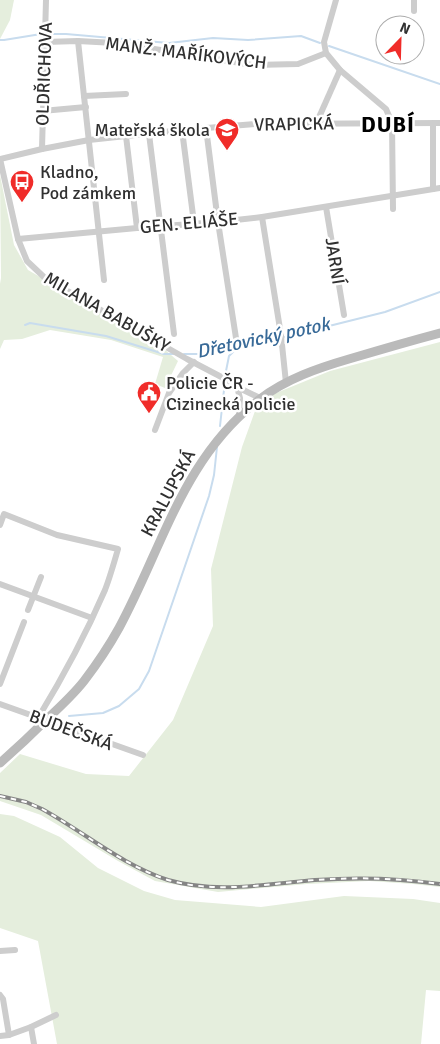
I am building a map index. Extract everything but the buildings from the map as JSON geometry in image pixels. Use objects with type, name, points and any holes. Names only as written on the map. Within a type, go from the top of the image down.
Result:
[{"type":"main road","name":"KRALUPSKÁ","points":[[0,763],[19,747],[42,719],[68,700],[99,661],[119,627],[181,495],[215,442],[239,416],[260,398],[304,374],[338,362],[440,333]]},
{"type":"street","name":"OLDŘICHOVA","points":[[42,149],[46,0]]},
{"type":"street","points":[[336,0],[324,42],[326,53],[340,70],[386,109],[392,123],[393,209]]},
{"type":"street","points":[[414,0],[414,11]]},
{"type":"street","points":[[78,41],[104,280]]},
{"type":"street","name":"MANŽ. MAŘÍKOVÝCH","points":[[44,42],[115,43],[252,65],[298,64],[326,53]]},
{"type":"street","points":[[316,124],[340,70]]},
{"type":"street","points":[[84,96],[126,94]]},
{"type":"street","points":[[42,111],[86,107]]},
{"type":"street","points":[[436,123],[437,188]]},
{"type":"street","name":"VRAPICKÁ","points":[[0,159],[89,140],[206,128],[255,124],[436,123]]},
{"type":"street","points":[[206,128],[236,338]]},
{"type":"street","points":[[182,130],[194,223]]},
{"type":"street","points":[[149,134],[174,334]]},
{"type":"street","points":[[126,136],[137,228]]},
{"type":"street","points":[[0,159],[18,239]]},
{"type":"street","name":"GEN. ELIÁŠE","points":[[18,239],[262,217],[437,188]]},
{"type":"street","name":"JARNÍ","points":[[326,207],[344,315]]},
{"type":"street","points":[[262,217],[281,335],[286,384]]},
{"type":"street","name":"MILANA BABUŠKY","points":[[18,239],[27,261],[45,278],[222,377],[236,387],[260,398]]},
{"type":"street","points":[[155,430],[169,393],[183,373],[194,362]]},
{"type":"street","points":[[236,387],[240,398],[239,416]]},
{"type":"street","name":"KRALUPSKÁ","points":[[0,526],[4,514],[57,535],[118,549],[105,588],[92,618],[42,719]]},
{"type":"street","points":[[28,610],[41,577]]},
{"type":"street","points":[[0,584],[92,618]]},
{"type":"street","points":[[0,684],[24,622]]},
{"type":"street","name":"BUDEČSKÁ","points":[[0,704],[143,755]]},
{"type":"street","points":[[0,951],[15,950]]},
{"type":"street","points":[[0,995],[3,999],[9,1035]]},
{"type":"street","points":[[0,1036],[9,1035],[31,1027],[56,1015]]},
{"type":"street","points":[[31,1027],[34,1044]]},
{"type":"green space","points":[[0,0],[14,0],[10,20],[0,39]]},
{"type":"green space","points":[[0,175],[14,245],[28,270],[164,349],[178,361],[165,388],[155,384],[163,357],[111,340],[50,330],[22,339],[4,340],[0,349]]},
{"type":"green space","points":[[440,342],[440,887],[369,881],[307,884],[218,892],[155,881],[41,815],[0,801],[0,773],[20,754],[86,774],[129,776],[173,720],[213,626],[211,569],[242,447],[259,400],[330,371]]},
{"type":"green space","points":[[0,814],[14,816],[60,837],[98,868],[144,891],[175,900],[261,907],[344,896],[413,899],[440,903],[440,991],[426,990],[421,1044],[57,1044],[38,941],[0,928]]},
{"type":"waterway","points":[[0,40],[41,34],[66,34],[169,43],[213,38],[248,40],[301,36],[320,43]]},
{"type":"waterway","points":[[329,46],[440,84]]},
{"type":"waterway","name":"Dřetovický potok","points":[[184,354],[206,354],[236,349],[385,312],[440,292]]},
{"type":"waterway","name":"Dřetovický potok","points":[[25,325],[30,323],[106,336],[164,354],[174,354]]},
{"type":"waterway","points":[[225,376],[229,356],[236,349]]},
{"type":"waterway","points":[[220,426],[225,381]]},
{"type":"waterway","points":[[69,716],[103,713],[119,706],[139,689],[149,671],[209,496],[214,475],[217,447]]},
{"type":"railway","points":[[0,796],[26,802],[42,809],[135,866],[151,874],[186,884],[241,887],[362,878],[409,880],[440,884]]},
{"type":"place","name":"Mateřská škola","points":[[227,151]]},
{"type":"place","name":"Kladno, Pod zámkem","points":[[22,203]]},
{"type":"place","name":"Policie ČR - Cizinecká policie","points":[[149,414]]},
{"type":"district","name":"DUBÍ","points":[[388,124]]}]
